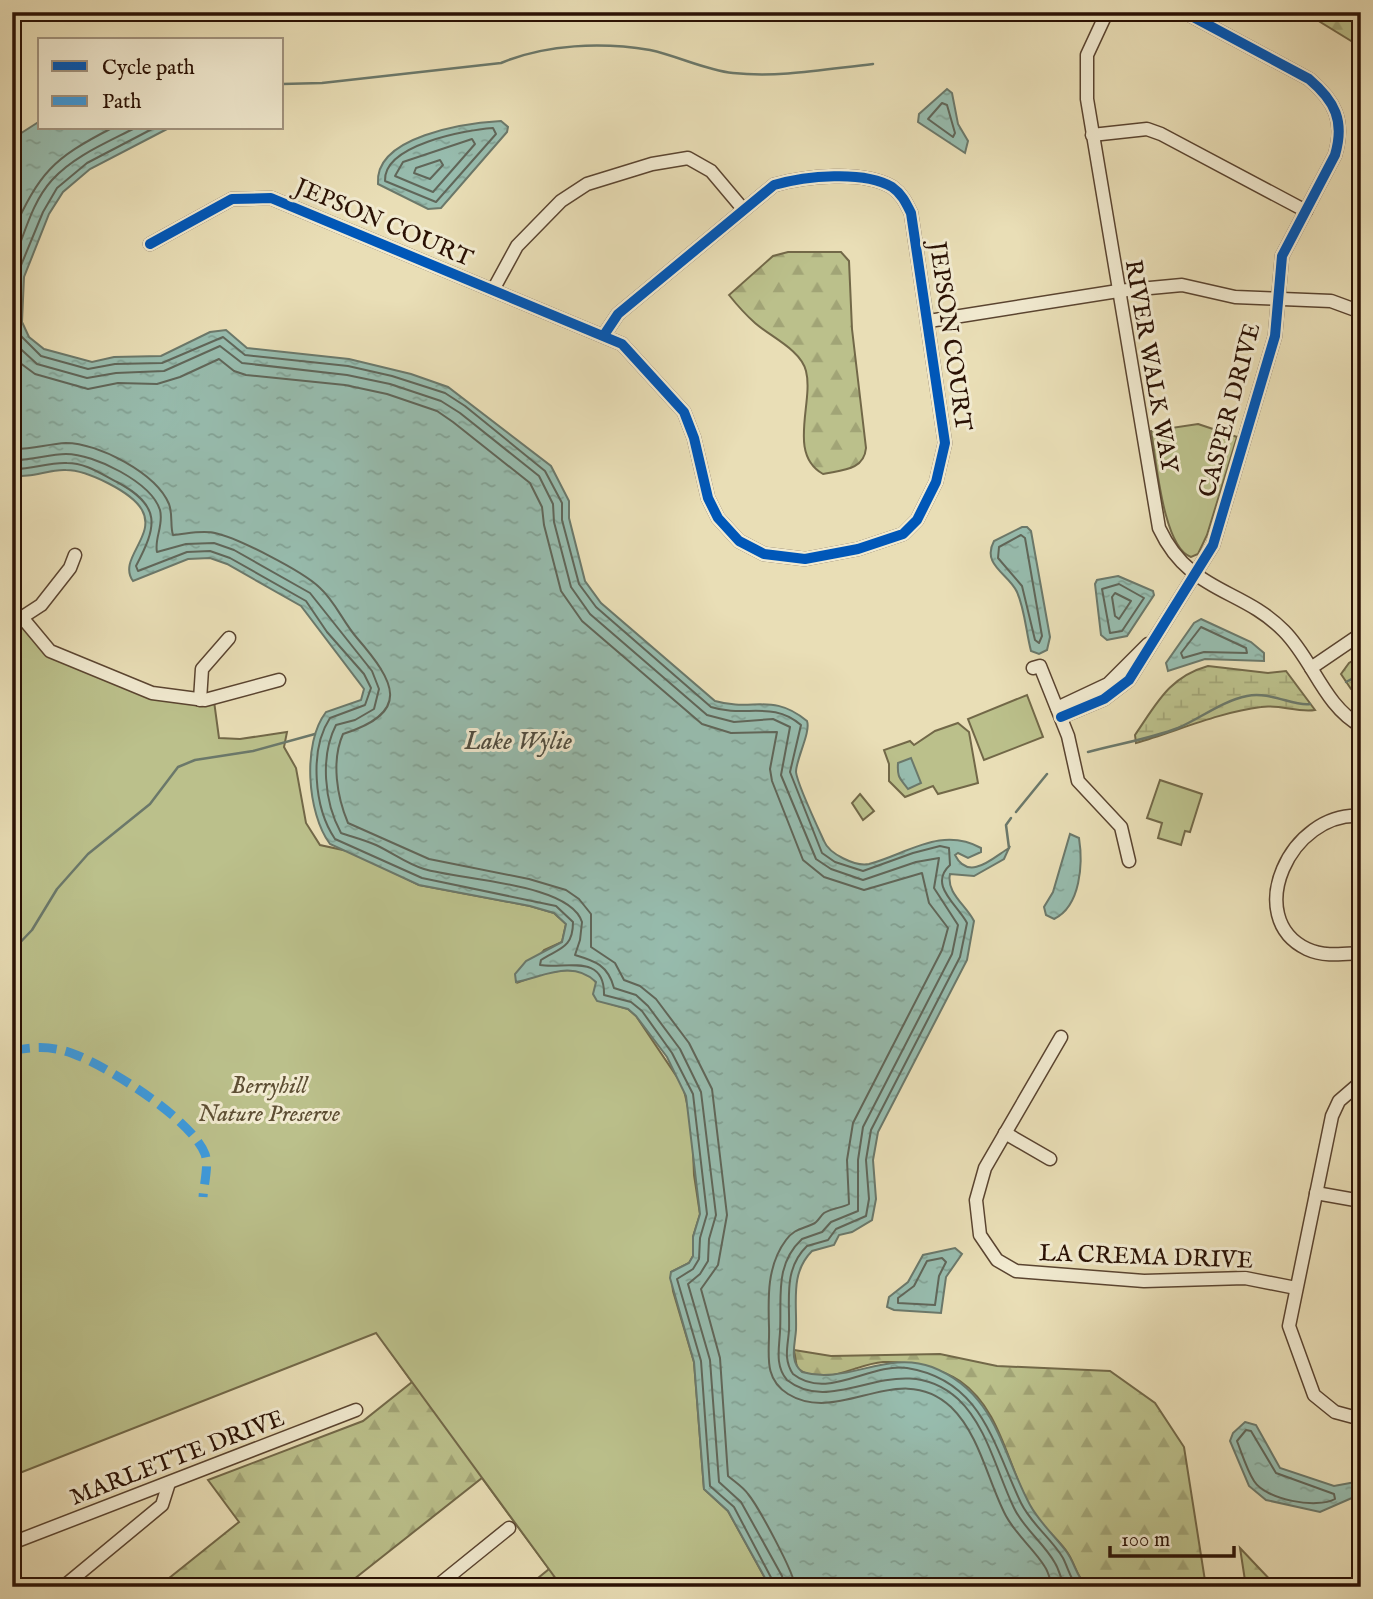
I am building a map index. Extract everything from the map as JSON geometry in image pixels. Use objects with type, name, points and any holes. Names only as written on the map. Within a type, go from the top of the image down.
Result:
[{"type":"street","name":"RIVER WALK WAY","points":[[1107,12],[1087,55],[1087,99],[1159,528],[1171,553],[1195,576],[1275,622],[1290,638],[1341,711],[1361,726]]},
{"type":"street","name":"CASPER DRIVE","points":[[1059,713],[1108,684],[1151,642],[1213,545],[1275,336],[1282,256],[1335,155],[1340,138],[1336,108],[1327,94],[1309,79],[1184,12]]},
{"type":"street","points":[[1355,12],[1361,16]]},
{"type":"street","points":[[1092,135],[1127,130],[1147,130],[1161,134],[1306,211]]},
{"type":"street","points":[[493,290],[517,246],[561,201],[587,184],[652,164],[688,158],[711,171],[743,209]]},
{"type":"street","name":"JEPSON COURT","points":[[150,244],[232,199],[271,198],[622,344],[684,412],[694,438],[708,498],[726,528],[740,541],[764,554],[805,559],[894,539],[917,520],[941,471],[945,443],[911,213],[903,197],[892,187],[874,179],[803,177],[774,185],[618,314],[604,335]]},
{"type":"street","points":[[929,321],[1118,291],[1187,285],[1225,295],[1331,301],[1361,312]]},
{"type":"street","points":[[75,555],[70,568],[41,605],[16,616],[43,645],[62,657],[152,693],[200,700],[279,680]]},
{"type":"street","points":[[1311,668],[1361,634]]},
{"type":"street","points":[[200,700],[202,668],[229,638]]},
{"type":"street","points":[[1033,668],[1041,667],[1059,713],[1077,780],[1121,827],[1129,861]]},
{"type":"street","points":[[1361,816],[1332,818],[1304,834],[1284,864],[1277,898],[1285,930],[1306,949],[1327,954],[1361,954]]},
{"type":"street","name":"LA CREMA DRIVE","points":[[1061,1037],[981,1178],[976,1212],[985,1245],[1006,1266],[1035,1274],[1143,1281],[1245,1278],[1296,1288]]},
{"type":"street","points":[[1361,1082],[1339,1101],[1332,1116],[1289,1326],[1309,1386],[1327,1408],[1361,1419]]},
{"type":"street","points":[[1005,1133],[1049,1158]]},
{"type":"street","points":[[1316,1193],[1361,1201]]},
{"type":"street","name":"MARLETTE DRIVE","points":[[12,1543],[356,1410]]},
{"type":"street","points":[[63,1587],[162,1505],[169,1483]]},
{"type":"street","points":[[436,1587],[509,1528]]},
{"type":"green space","points":[[1304,12],[1338,12],[1361,27],[1361,47]]},
{"type":"green space","points":[[788,252],[841,252],[849,261],[852,329],[866,448],[861,461],[844,470],[823,474],[812,465],[806,454],[804,427],[808,384],[803,363],[792,350],[752,320],[729,295],[773,256]]},
{"type":"green space","points":[[1198,424],[1237,437],[1207,535],[1198,554],[1191,557],[1181,550],[1167,520],[1151,431]]},
{"type":"green space","name":"Berryhill Nature Preserve","points":[[12,616],[33,635],[104,678],[214,701],[219,738],[240,739],[287,732],[284,747],[296,768],[306,823],[320,845],[352,852],[419,885],[530,906],[554,913],[566,924],[562,942],[544,950],[519,982],[562,971],[584,973],[593,978],[598,987],[594,994],[597,1000],[628,1009],[636,1016],[683,1086],[692,1125],[694,1175],[700,1214],[693,1237],[693,1256],[689,1263],[671,1272],[673,1291],[694,1362],[704,1489],[728,1511],[770,1587],[562,1587],[376,1333],[12,1476]]},
{"type":"green space","points":[[1361,656],[1361,693],[1351,689],[1341,674],[1349,663]]},
{"type":"green space","points":[[1208,666],[1268,673],[1286,671],[1315,710],[1268,706],[1246,709],[1136,743],[1135,735],[1165,693],[1183,677]]},
{"type":"green space","points":[[1027,695],[1043,737],[984,760],[968,719]]},
{"type":"green space","points":[[958,723],[969,732],[978,783],[938,794],[933,786],[905,797],[889,781],[889,764],[884,750],[910,741],[914,745],[935,731]]},
{"type":"green space","points":[[1160,780],[1202,794],[1190,832],[1185,831],[1181,845],[1158,838],[1162,823],[1147,818]]},
{"type":"green space","points":[[860,794],[874,811],[863,820],[852,803]]},
{"type":"green space","points":[[384,1343],[739,1532],[770,1587],[561,1587],[554,1577],[542,1587],[527,1587],[549,1569],[482,1478],[344,1587],[158,1587],[239,1522],[208,1480],[363,1421],[412,1382]]},
{"type":"green space","points":[[794,1350],[831,1356],[940,1354],[997,1366],[1110,1371],[1155,1403],[1184,1447],[1206,1587],[1087,1587],[1066,1550],[1042,1524],[1028,1502],[997,1427],[987,1410],[975,1394],[960,1381],[933,1369],[892,1362],[872,1364],[828,1376],[807,1374],[797,1368]]},
{"type":"green space","points":[[1240,1548],[1277,1587],[1246,1587]]},
{"type":"water","points":[[947,89],[952,93],[958,124],[968,141],[965,153],[918,122],[919,114]]},
{"type":"water","points":[[501,121],[508,127],[507,132],[441,208],[428,209],[378,184],[381,168],[391,154],[406,144],[446,129]]},
{"type":"water","name":"Lake Wylie","points":[[38,122],[38,130],[165,130],[90,169],[63,192],[49,214],[24,277],[22,322],[29,337],[44,349],[92,362],[114,357],[161,356],[210,332],[226,330],[247,348],[349,359],[411,374],[448,387],[551,466],[569,501],[569,518],[585,581],[601,603],[715,701],[783,707],[807,721],[807,732],[796,772],[824,841],[831,851],[850,861],[869,864],[924,844],[952,840],[981,848],[981,852],[968,858],[958,853],[955,855],[967,867],[975,867],[1009,848],[1004,859],[974,876],[950,874],[954,893],[974,921],[967,960],[878,1132],[873,1160],[876,1199],[872,1220],[852,1232],[839,1235],[834,1245],[812,1251],[800,1269],[796,1288],[794,1358],[802,1372],[819,1375],[851,1372],[899,1362],[932,1367],[953,1378],[983,1407],[994,1425],[1030,1505],[1066,1551],[1087,1587],[770,1587],[728,1511],[704,1489],[694,1362],[670,1278],[671,1272],[689,1263],[693,1256],[693,1237],[700,1214],[686,1096],[667,1057],[628,1009],[597,1001],[593,994],[596,982],[587,975],[567,971],[516,982],[515,974],[526,961],[562,942],[566,924],[554,913],[419,885],[330,844],[322,831],[312,797],[310,778],[313,741],[326,712],[361,700],[364,689],[301,606],[227,564],[210,558],[188,559],[133,581],[129,573],[130,564],[145,529],[142,510],[137,503],[108,483],[75,471],[12,475],[12,139]]},
{"type":"water","points":[[1022,527],[1031,531],[1050,637],[1047,650],[1039,654],[1031,651],[1017,592],[991,557],[994,541]]},
{"type":"water","points":[[1118,576],[1153,591],[1154,595],[1127,636],[1107,640],[1101,635],[1095,584],[1097,580]]},
{"type":"water","points":[[1201,619],[1251,642],[1264,653],[1264,661],[1205,659],[1168,671],[1166,663],[1194,623]]},
{"type":"water","points":[[911,758],[921,783],[908,789],[899,775],[898,763]]},
{"type":"water","points":[[1070,834],[1079,838],[1081,859],[1078,883],[1070,904],[1054,919],[1046,915],[1044,907],[1053,892]]},
{"type":"water","points":[[955,1248],[962,1254],[946,1277],[941,1313],[894,1310],[887,1307],[889,1297],[908,1282],[923,1255]]},
{"type":"water","points":[[1245,1422],[1256,1425],[1280,1468],[1334,1486],[1361,1481],[1361,1494],[1320,1512],[1266,1500],[1249,1486],[1230,1441],[1233,1433]]},
{"type":"waterway","points":[[284,84],[322,83],[501,63],[537,52],[574,46],[650,50],[733,73],[803,72],[873,64]]},
{"type":"waterway","points":[[1346,682],[1361,674]]},
{"type":"waterway","points":[[1088,752],[1167,732],[1247,696],[1264,696],[1310,704]]},
{"type":"waterway","points":[[12,951],[32,930],[57,889],[88,854],[150,804],[178,767],[195,760],[253,751],[315,734]]},
{"type":"waterway","points":[[1016,812],[1047,774]]},
{"type":"waterway","points":[[1009,848],[1006,825],[1011,818]]},
{"type":"marked path","points":[[12,1051],[32,1048],[65,1051],[100,1066],[144,1093],[183,1125],[205,1154],[203,1197]]},
{"type":"cycle path","points":[[1061,717],[1104,699],[1129,680],[1213,545],[1275,336],[1282,256],[1335,155],[1338,143],[1336,112],[1325,95],[1309,79],[1184,12]]},
{"type":"cycle path","points":[[150,244],[232,199],[271,198],[622,344],[684,412],[694,438],[708,498],[718,518],[739,541],[764,554],[805,559],[858,549],[903,534],[917,520],[936,482],[945,443],[911,213],[892,187],[866,178],[834,176],[774,185],[618,314],[604,335]]}]
